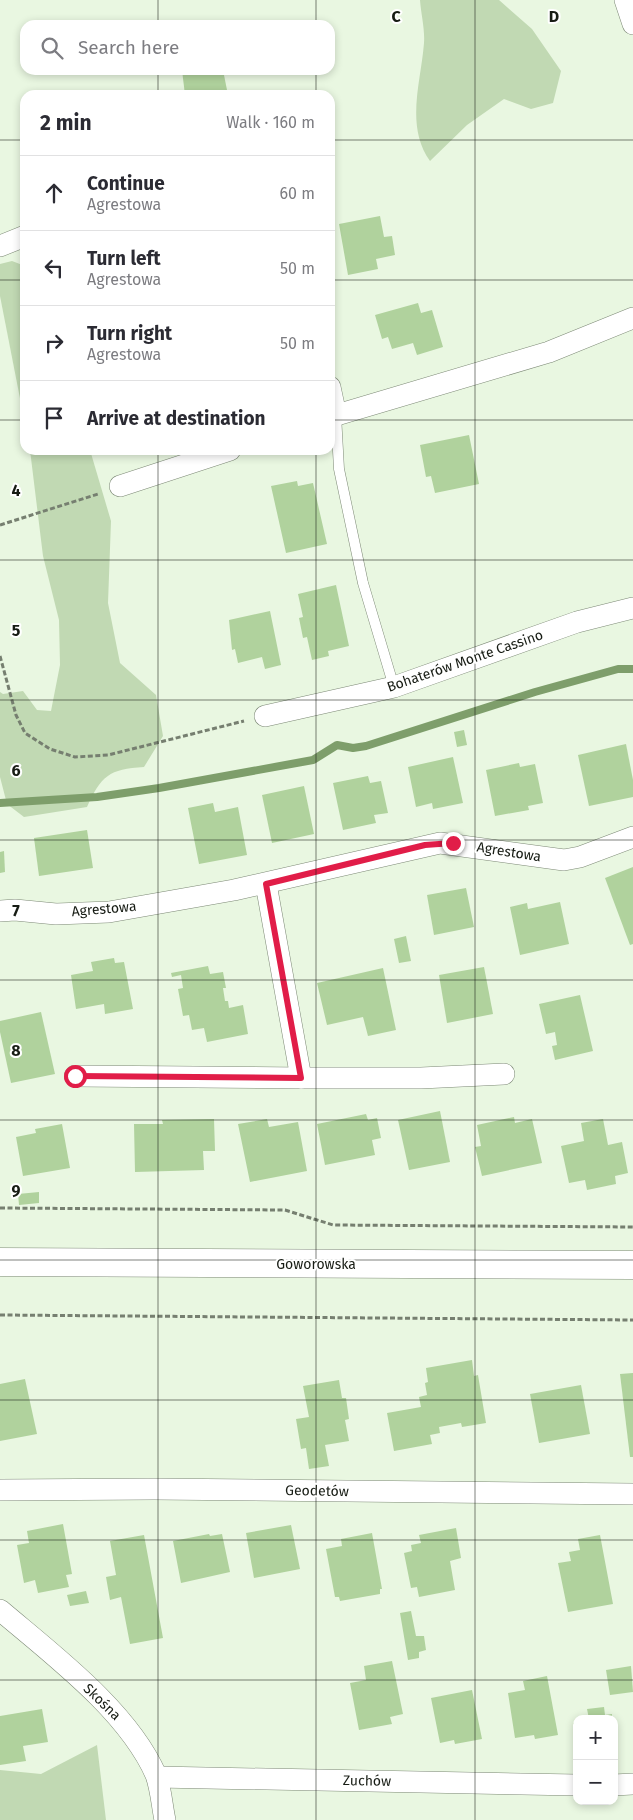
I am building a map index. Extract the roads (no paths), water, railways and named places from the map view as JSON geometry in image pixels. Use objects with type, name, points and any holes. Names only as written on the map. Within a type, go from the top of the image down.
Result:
[{"type":"street","points":[[625,0],[633,24]]},
{"type":"street","points":[[0,246],[20,238]]},
{"type":"street","points":[[335,415],[548,352],[633,318]]},
{"type":"street","points":[[120,486],[215,455]]},
{"type":"street","name":"Bohaterów Monte Cassino","points":[[266,716],[394,687],[577,622],[633,608]]},
{"type":"street","name":"Agrestowa","points":[[0,911],[15,910],[56,914],[109,912],[266,884],[440,843],[564,860],[580,857],[633,837]]},
{"type":"street","points":[[266,884],[301,1078]]},
{"type":"street","points":[[75,1076],[421,1078],[504,1074]]},
{"type":"street","name":"Goworowska","points":[[0,1262],[633,1265]]},
{"type":"street","name":"Geodetów","points":[[0,1490],[633,1494]]},
{"type":"street","name":"Skośna","points":[[0,1610],[50,1652],[121,1719],[143,1750],[157,1777],[165,1820]]},
{"type":"street","name":"Zuchów","points":[[157,1777],[573,1785]]},
{"type":"street","points":[[618,1785],[633,1784]]},
{"type":"lane","points":[[335,434],[339,469],[363,582],[394,687]]},
{"type":"waterway","points":[[0,803],[97,797],[159,788],[313,760],[337,745],[353,748],[366,746],[535,692],[618,669],[633,669]]}]
